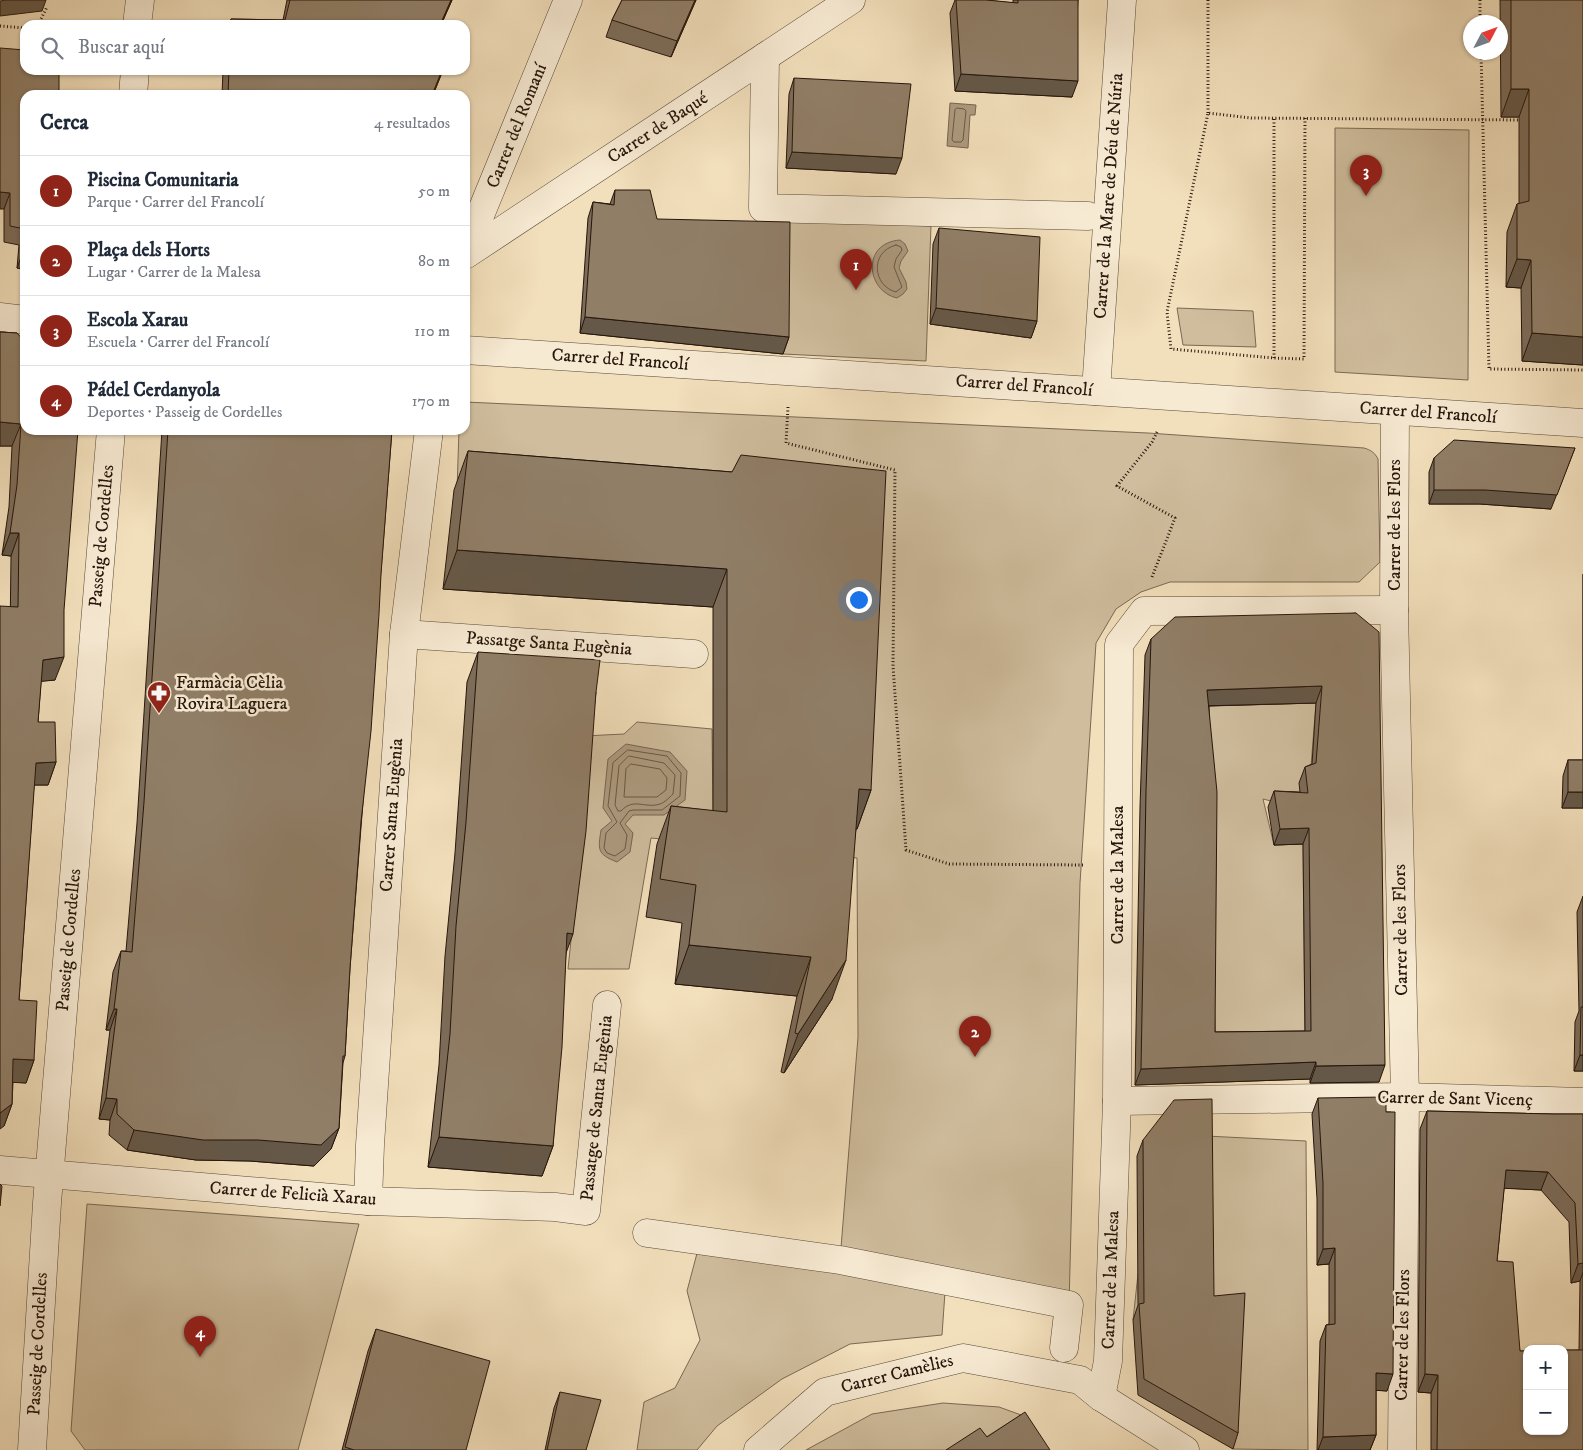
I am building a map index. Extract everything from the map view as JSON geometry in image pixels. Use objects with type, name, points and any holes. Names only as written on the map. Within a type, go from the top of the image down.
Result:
[{"type":"street","points":[[138,20],[140,0]]},
{"type":"street","name":"Carrer del Romaní","points":[[470,242],[568,0]]},
{"type":"street","name":"Carrer de Baqué","points":[[470,251],[851,0]]},
{"type":"street","name":"Carrer de la Mare de Déu de Núria","points":[[1096,391],[1122,0]]},
{"type":"street","points":[[765,57],[763,208],[1088,216]]},
{"type":"street","points":[[133,90],[135,75]]},
{"type":"street","points":[[0,318],[20,320]]},
{"type":"street","name":"Carrer del Francolí","points":[[470,350],[1583,423]]},
{"type":"street","name":"Carrer de les Flors","points":[[1395,411],[1394,610],[1405,1097],[1402,1450]]},
{"type":"street","name":"Passeig de Cordelles","points":[[32,1450],[49,1174],[111,435]]},
{"type":"street","name":"Carrer Santa Eugènia","points":[[368,1201],[370,1145],[404,634],[428,435]]},
{"type":"street","name":"Carrer de la Malesa","points":[[1102,1397],[1108,1361],[1117,1101],[1119,644],[1144,611],[1394,610]]},
{"type":"street","name":"Passatge Santa Eugènia","points":[[404,634],[694,654]]},
{"type":"street","name":"Passatge de Santa Eugènia","points":[[586,1211],[607,1005]]},
{"type":"street","name":"Carrer de Sant Vicenç","points":[[1117,1101],[1405,1097],[1583,1102]]},
{"type":"street","name":"Carrer de Felicià Xarau","points":[[0,1170],[368,1201],[555,1207],[586,1211]]},
{"type":"street","points":[[646,1233],[840,1260],[1069,1305],[1064,1348]]},
{"type":"street","name":"Carrer Camèlies","points":[[758,1450],[825,1392],[962,1358],[1080,1380],[1102,1397],[1185,1450]]},
{"type":"path","points":[[1208,0],[1208,113],[1167,312],[1171,349],[1304,359],[1305,118]]},
{"type":"path","points":[[1480,0],[1480,15]]},
{"type":"path","points":[[41,20],[48,7]]},
{"type":"path","points":[[0,26],[20,28]]},
{"type":"path","points":[[1481,60],[1489,368],[1583,370]]},
{"type":"path","points":[[1208,113],[1251,118],[1337,120],[1528,120]]},
{"type":"path","points":[[1274,118],[1274,358]]},
{"type":"path","points":[[788,404],[786,443],[895,470],[893,666],[906,850],[949,864],[1089,866]]},
{"type":"path","points":[[1151,579],[1175,518],[1118,486],[1152,442],[1160,426]]},
{"type":"shaded area","points":[[1335,128],[1469,130],[1468,380],[1335,372]]},
{"type":"shaded area","points":[[786,218],[931,226],[926,361],[783,354]]},
{"type":"shaded area","points":[[1177,308],[1253,311],[1256,347],[1183,345]]},
{"type":"shaded area","points":[[470,402],[1148,433],[1364,448],[1377,457],[1380,562],[1359,582],[1170,582],[1141,592],[1116,609],[1096,643],[1080,883],[1069,1305],[840,1260],[858,1037],[857,858],[651,838],[629,969],[568,969],[574,911],[584,736],[624,734],[637,722],[712,729],[713,815],[872,510],[457,490],[459,435],[470,435]]},
{"type":"shaded area","points":[[1316,703],[1310,779],[1302,809],[1263,799],[1274,845],[1303,844],[1305,1047],[1209,1048],[1201,706]]},
{"type":"shaded area","points":[[1206,1136],[1306,1141],[1308,1450],[1233,1449],[1239,1309],[1133,1320],[1138,1274]]},
{"type":"shaded area","points":[[87,1204],[359,1224],[298,1450],[85,1450],[71,1431]]},
{"type":"shaded area","points":[[700,1242],[945,1292],[942,1335],[850,1344],[782,1379],[717,1426],[697,1450],[637,1450],[644,1402],[675,1388],[700,1340],[687,1291]]},
{"type":"shaded area","points":[[943,1403],[999,1407],[1021,1415],[983,1439],[951,1450],[806,1450],[872,1414]]},
{"type":"water","points":[[950,103],[976,105],[975,115],[970,115],[968,148],[947,146]]},
{"type":"water","points":[[900,240],[905,244],[908,251],[901,261],[899,268],[906,282],[907,289],[897,298],[887,294],[879,286],[872,268],[874,258],[879,249],[887,243]]},
{"type":"water","points":[[626,744],[670,752],[687,771],[685,800],[664,815],[633,815],[625,824],[633,833],[630,852],[617,862],[602,854],[599,842],[601,830],[612,821],[603,808],[608,759]]},
{"type":"building","points":[[290,0],[451,0],[442,20],[285,20]]},
{"type":"building","points":[[622,0],[695,0],[677,41],[612,20]]},
{"type":"building","points":[[956,0],[1018,3],[1018,0],[1078,0],[1078,81],[961,74]]},
{"type":"building","points":[[1511,0],[1583,0],[1583,337],[1532,333],[1531,260],[1517,259],[1517,204],[1529,201],[1529,89],[1511,89]]},
{"type":"building","points":[[231,19],[285,20],[231,20]]},
{"type":"building","points":[[0,48],[20,50],[20,75],[59,75],[59,90],[20,90],[20,228],[10,226],[10,193],[0,192]]},
{"type":"building","points":[[229,75],[440,75],[434,90],[228,90]]},
{"type":"building","points":[[794,78],[911,84],[902,158],[792,152]]},
{"type":"building","points":[[615,190],[650,190],[657,219],[790,222],[789,337],[585,317],[593,202],[614,205]]},
{"type":"building","points":[[939,228],[1040,237],[1037,321],[936,308]]},
{"type":"building","points":[[0,332],[17,333],[20,336],[20,424],[0,422]]},
{"type":"building","points":[[20,435],[78,435],[64,610],[64,657],[43,660],[38,722],[55,722],[56,762],[36,763],[19,1000],[37,1001],[34,1060],[13,1059],[12,1104],[0,1113],[0,606],[18,607],[19,533],[10,533],[17,485]]},
{"type":"building","points":[[168,435],[392,435],[371,731],[361,822],[339,1128],[321,1145],[258,1140],[203,1140],[134,1130],[117,1114],[117,1099],[106,1098],[117,1009],[114,1009],[121,951],[132,952],[144,802]]},
{"type":"building","points":[[1454,440],[1575,448],[1557,495],[1485,490],[1434,490],[1434,458]]},
{"type":"building","points":[[468,451],[732,472],[741,455],[886,471],[871,790],[859,789],[846,960],[798,1034],[795,1033],[811,957],[689,945],[696,885],[660,879],[671,806],[727,812],[727,569],[457,550]]},
{"type":"building","points":[[1356,613],[1379,632],[1385,1065],[1316,1066],[1316,1062],[1141,1069],[1151,639],[1175,617]],"holes":[[[1322,686],[1316,763],[1305,767],[1308,793],[1274,791],[1280,829],[1309,828],[1311,1031],[1215,1032],[1217,792],[1207,690]]]},
{"type":"building","points":[[478,652],[600,660],[586,831],[573,934],[567,933],[562,1047],[553,1146],[439,1137],[450,1034],[456,926],[466,822]]},
{"type":"building","points":[[1568,760],[1583,760],[1583,792],[1568,792]]},
{"type":"building","points":[[1581,1007],[1583,1007],[1583,1055],[1580,1055]]},
{"type":"building","points":[[1386,1097],[1386,1112],[1395,1112],[1393,1374],[1376,1373],[1376,1435],[1323,1437],[1326,1325],[1335,1324],[1335,1248],[1323,1249],[1323,1183],[1318,1098]]},
{"type":"building","points":[[1212,1099],[1214,1296],[1245,1293],[1238,1433],[1144,1379],[1139,1304],[1144,1303],[1143,1140],[1174,1100]]},
{"type":"building","points":[[1427,1111],[1583,1114],[1583,1263],[1578,1264],[1575,1203],[1548,1172],[1506,1170],[1497,1261],[1513,1262],[1520,1351],[1523,1351],[1523,1435],[1568,1435],[1568,1350],[1583,1350],[1583,1450],[1437,1450],[1438,1375],[1425,1374]]},
{"type":"building","points":[[0,1184],[2,1186],[0,1206]]},
{"type":"building","points":[[376,1329],[490,1361],[466,1450],[354,1450],[345,1447]]},
{"type":"building","points":[[560,1392],[601,1400],[586,1450],[547,1450]]},
{"type":"building","points":[[1025,1412],[1050,1450],[946,1450],[980,1428],[987,1437]]},
{"type":"place","name":"Escola Xarau","points":[[1366,196]]},
{"type":"place","name":"Piscina Comunitaria","points":[[856,290]]},
{"type":"place","name":"Farmàcia Cèlia Rovira Laguera","points":[[159,714]]},
{"type":"place","name":"Plaça dels Horts","points":[[975,1057]]},
{"type":"place","name":"Pádel Cerdanyola","points":[[200,1357]]}]
